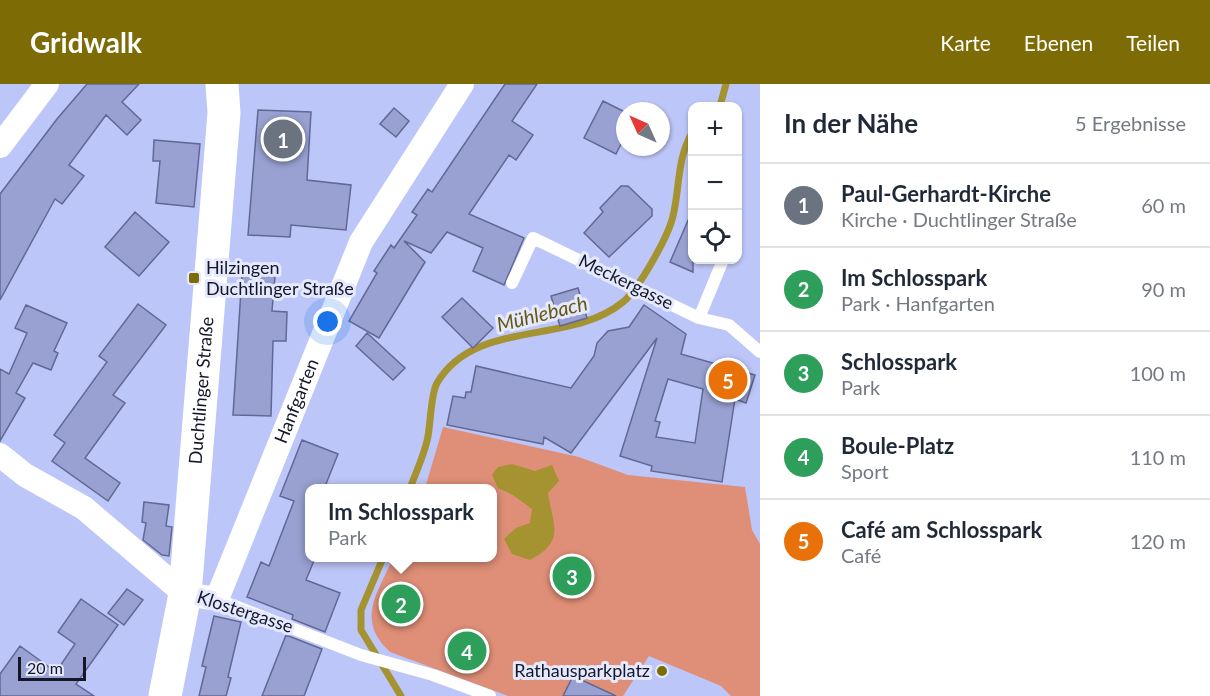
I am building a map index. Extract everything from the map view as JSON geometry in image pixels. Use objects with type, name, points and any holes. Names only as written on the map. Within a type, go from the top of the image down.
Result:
[{"type":"main road","name":"Duchtlinger Straße","points":[[165,696],[185,594],[224,113],[222,84]]},
{"type":"street","points":[[0,146],[47,84]]},
{"type":"street","name":"Hanfgarten","points":[[216,599],[361,242],[462,84]]},
{"type":"street","name":"Klostergasse","points":[[0,455],[25,475],[84,508],[185,594],[216,599]]},
{"type":"lane","name":"Meckergasse","points":[[512,283],[533,238],[699,318],[729,326],[760,352]]},
{"type":"lane","points":[[699,318],[721,264]]},
{"type":"lane","name":"Klostergasse","points":[[216,599],[323,638],[361,655],[390,662],[490,696]]},
{"type":"shaded area","points":[[443,427],[579,457],[628,475],[745,487],[752,530],[760,544],[760,696],[731,696],[721,686],[649,656],[623,696],[616,696],[573,676],[563,696],[508,696],[390,652],[379,640],[372,617],[376,595],[391,562],[497,562],[497,484],[426,484]]},
{"type":"shaded area","points":[[512,464],[535,471],[552,465],[559,481],[548,493],[554,524],[553,539],[549,546],[530,560],[512,554],[504,539],[516,528],[530,523],[532,509],[513,495],[498,488],[492,475],[498,467]]},
{"type":"building","points":[[87,84],[139,84],[122,102],[141,120],[127,135],[106,115],[69,165],[84,176],[62,204],[55,199],[0,300],[0,194],[57,119]]},
{"type":"building","points":[[505,84],[537,84],[512,121],[533,135],[516,160],[509,155],[469,214],[524,238],[504,285],[473,271],[483,248],[447,232],[431,253],[404,241],[425,262],[379,338],[349,321],[377,273],[374,271],[391,245],[394,248],[417,215],[412,212],[428,189],[432,192]]},
{"type":"building","points":[[603,101],[616,108],[616,154],[584,138]]},
{"type":"building","points":[[394,108],[409,121],[396,137],[380,124]]},
{"type":"building","points":[[258,110],[311,112],[307,180],[351,185],[346,230],[291,225],[290,237],[248,235]]},
{"type":"building","points":[[154,140],[200,144],[194,207],[156,203],[160,161],[153,161]]},
{"type":"building","points":[[621,186],[628,186],[652,209],[652,216],[609,257],[584,233],[603,212],[600,208]]},
{"type":"building","points":[[135,212],[169,242],[139,276],[105,247]]},
{"type":"building","points":[[688,221],[688,264],[693,264],[693,272],[670,262]]},
{"type":"building","points":[[242,274],[275,276],[272,311],[287,312],[286,341],[273,341],[271,416],[233,415]]},
{"type":"building","points":[[578,288],[587,318],[560,326],[551,296]]},
{"type":"building","points":[[462,298],[493,328],[473,348],[442,317]]},
{"type":"building","points":[[138,304],[166,325],[113,395],[125,403],[85,458],[120,483],[108,501],[52,461],[65,443],[54,435],[107,362],[99,356]]},
{"type":"building","points":[[26,305],[67,323],[54,351],[58,353],[51,370],[33,363],[16,393],[25,398],[0,441],[0,369],[9,374],[27,333],[15,328]]},
{"type":"building","points":[[644,305],[686,334],[681,354],[755,375],[746,403],[735,399],[722,482],[651,471],[652,466],[620,456],[657,338],[571,453],[544,437],[543,444],[447,425],[453,396],[465,398],[466,392],[471,392],[476,366],[571,388],[594,356],[597,343],[608,331],[629,327]],"holes":[[[668,379],[703,389],[695,443],[656,437],[660,422],[655,421]]]},
{"type":"building","points":[[367,333],[405,368],[393,380],[356,346]]},
{"type":"building","points":[[302,440],[338,454],[326,484],[305,484],[305,562],[313,562],[306,580],[340,593],[325,632],[292,619],[293,615],[247,597],[261,562],[269,566],[294,501],[280,496]]},
{"type":"building","points":[[144,502],[169,505],[166,526],[172,527],[169,556],[162,555],[143,540],[146,523],[142,522]]},
{"type":"building","points":[[127,589],[143,600],[124,625],[108,613]]},
{"type":"building","points":[[81,599],[118,625],[76,684],[94,696],[0,696],[0,674],[20,646],[56,672],[75,644],[58,632]]},
{"type":"building","points":[[214,616],[241,622],[228,677],[231,678],[226,696],[199,696],[206,667],[202,666]]},
{"type":"building","points":[[286,635],[322,649],[304,696],[262,696]]},
{"type":"building","points":[[573,676],[616,696],[563,696]]},
{"type":"waterway","name":"Mühlebach","points":[[721,102],[726,84]]},
{"type":"waterway","name":"Mühlebach","points":[[412,484],[427,441],[437,383],[454,363],[475,349],[499,340],[577,324],[601,315],[630,295],[666,236],[673,216],[681,163],[688,141]]},
{"type":"waterway","name":"Mühlebach","points":[[381,562],[361,610],[361,630],[401,696]]},
{"type":"place","name":"Paul-Gerhardt-Kirche","points":[[283,139]]},
{"type":"place","name":"Hilzingen Duchtlinger Straße","points":[[194,278]]},
{"type":"place","name":"Café am Schlosspark","points":[[728,380]]},
{"type":"place","name":"Schlosspark","points":[[572,576]]},
{"type":"place","name":"Im Schlosspark","points":[[401,604]]},
{"type":"place","name":"Boule-Platz","points":[[467,651]]},
{"type":"place","name":"Rathausparkplatz","points":[[662,671]]}]
